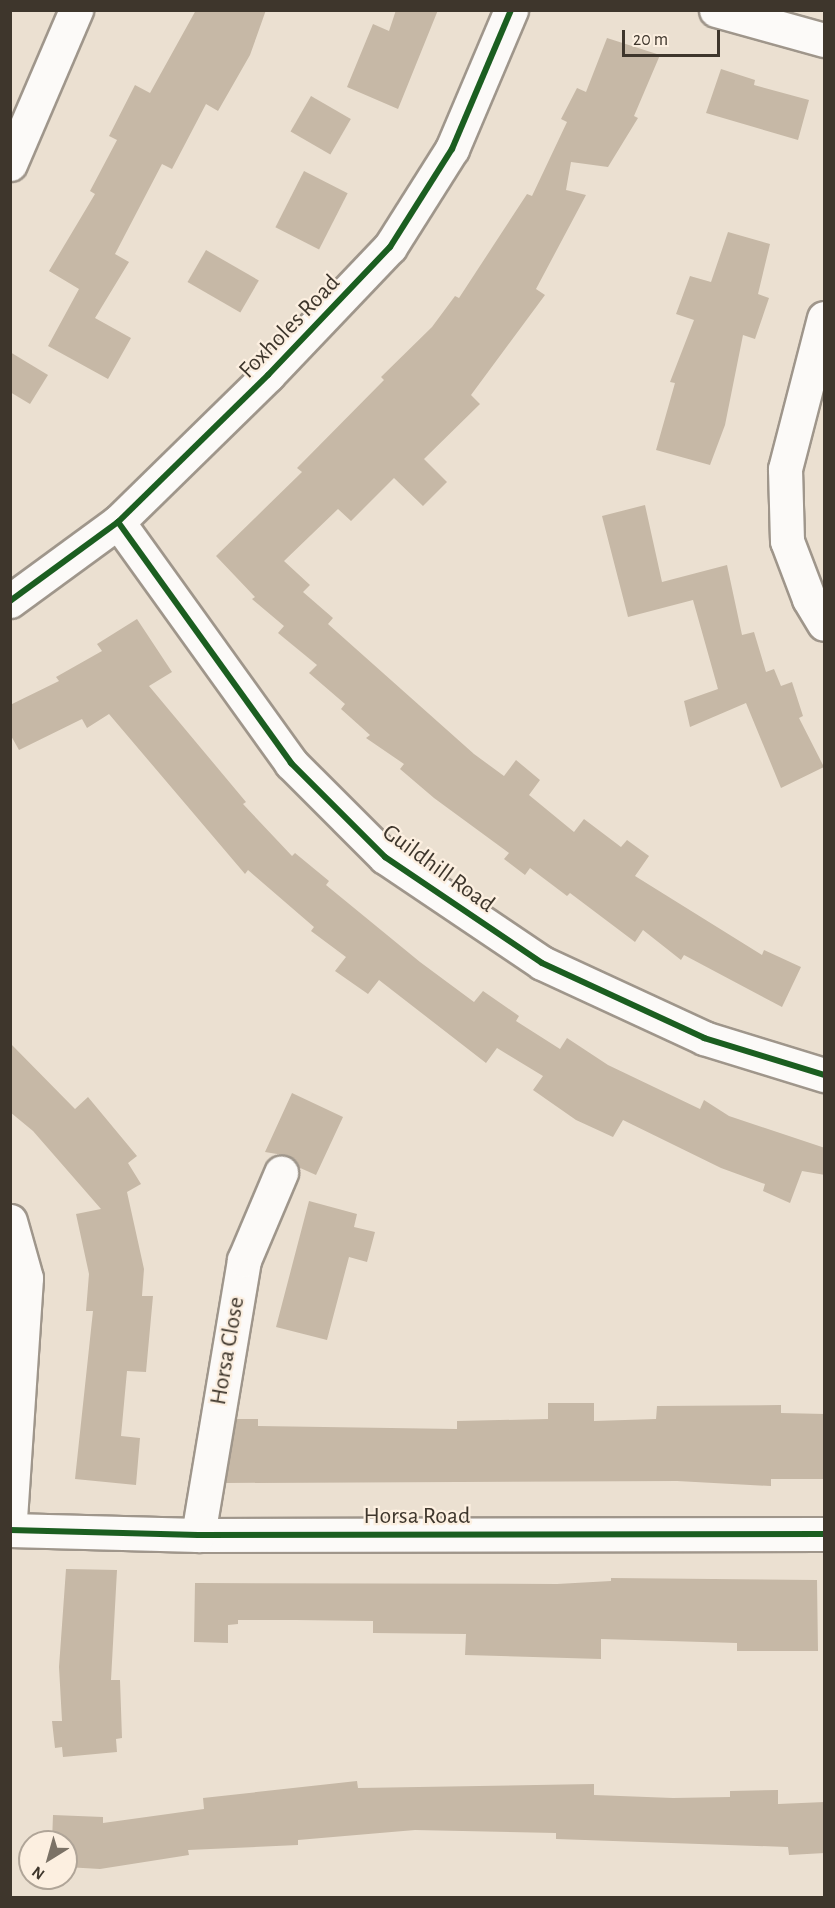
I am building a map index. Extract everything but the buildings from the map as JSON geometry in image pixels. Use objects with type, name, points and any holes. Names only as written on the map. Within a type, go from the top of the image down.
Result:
[{"type":"street","points":[[10,164],[76,10]]},
{"type":"street","name":"Foxholes Road","points":[[10,601],[118,522],[268,375],[390,247],[452,149],[511,10]]},
{"type":"street","points":[[716,10],[825,40]]},
{"type":"street","points":[[825,318],[785,469],[787,541],[809,599],[825,624]]},
{"type":"street","name":"Guildhill Road","points":[[118,522],[291,763],[385,857],[542,963],[704,1038],[825,1075]]},
{"type":"street","name":"Horsa Close","points":[[198,1535],[226,1349],[244,1260],[282,1173]]},
{"type":"street","points":[[10,1221],[26,1278],[10,1518]]},
{"type":"street","name":"Horsa Road","points":[[10,1530],[198,1535],[825,1534]]},
{"type":"cycle path","points":[[10,601],[118,522],[268,375],[390,247],[452,149],[511,10]]},
{"type":"cycle path","points":[[118,522],[291,763],[385,857],[542,963],[704,1038],[824,1075]]},
{"type":"cycle path","points":[[10,1530],[198,1535],[824,1534]]}]
